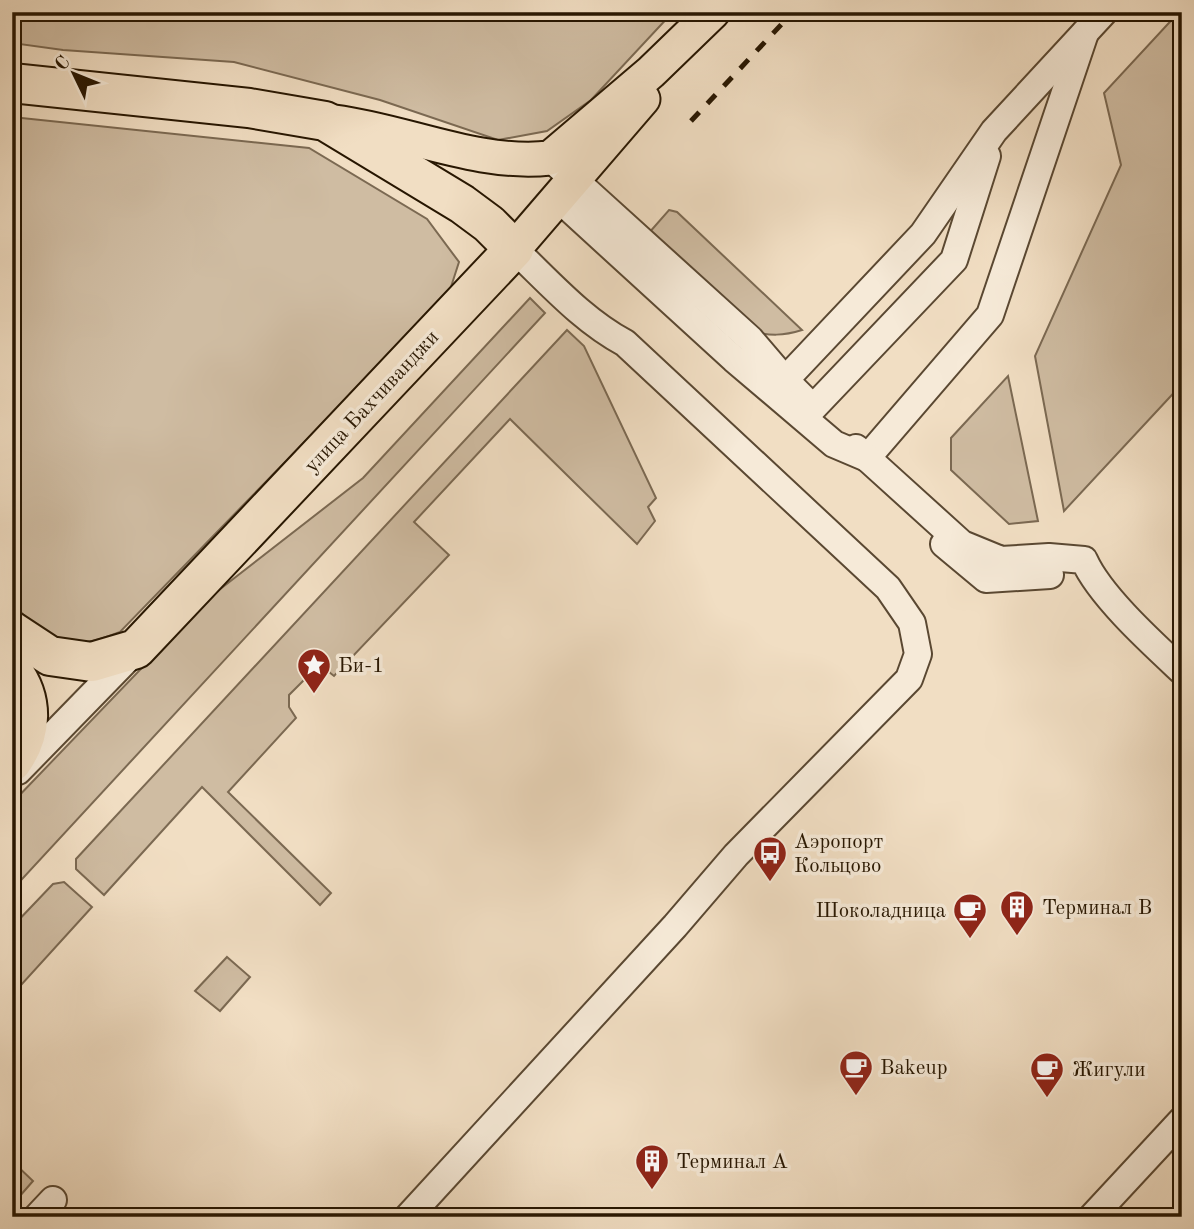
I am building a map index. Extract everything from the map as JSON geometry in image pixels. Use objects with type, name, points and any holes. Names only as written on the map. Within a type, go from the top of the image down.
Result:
[{"type":"highway","points":[[19,85],[249,108],[325,121],[462,204],[489,224],[514,249]]},
{"type":"highway","name":"улица Бахчиванджи","points":[[136,649],[514,249]]},
{"type":"highway","points":[[12,631],[50,656],[61,658],[92,662],[136,649]]},
{"type":"highway","points":[[12,670],[28,706],[29,729],[12,762]]},
{"type":"main road","points":[[325,121],[351,124],[485,155],[530,160],[550,158],[651,72],[714,12]]},
{"type":"main road","name":"улица Бахчиванджи","points":[[514,249],[568,189],[714,12]]},
{"type":"street","points":[[785,380],[923,234],[995,131],[1104,12]]},
{"type":"street","points":[[867,458],[990,315],[1085,33]]},
{"type":"street","points":[[813,408],[954,260],[995,131]]},
{"type":"street","points":[[550,158],[568,189],[734,359],[986,579],[1052,575],[1087,568]]},
{"type":"street","points":[[568,189],[750,339],[813,408],[962,544],[1000,560],[1049,557],[1087,568],[1152,642],[1182,671]]},
{"type":"street","points":[[408,1217],[675,926],[736,855],[908,679],[918,653],[912,623],[888,588],[635,352],[578,310],[514,249]]},
{"type":"street","points":[[834,444],[867,458]]},
{"type":"street","name":"улица Бахчиванджи","points":[[12,778],[136,649]]},
{"type":"street","points":[[1092,1217],[1182,1120]]},
{"type":"shaded area","points":[[12,12],[673,12],[591,100],[547,131],[498,140],[380,100],[234,62],[63,50],[12,43]]},
{"type":"shaded area","points":[[1179,12],[1182,12],[1182,384],[1064,511],[1035,356],[1121,165],[1104,93]]},
{"type":"shaded area","points":[[12,117],[309,148],[427,219],[459,262],[449,293],[120,632],[85,642],[60,641],[49,636],[12,604]]},
{"type":"shaded area","points":[[669,210],[677,212],[802,330],[776,335],[751,331],[648,234]]},
{"type":"shaded area","points":[[530,298],[545,313],[12,890],[12,803],[210,597],[363,478]]},
{"type":"shaded area","points":[[567,330],[584,346],[656,498],[648,507],[655,521],[637,544],[510,419],[414,522],[449,555],[334,676],[324,668],[315,669],[289,695],[289,707],[296,718],[228,792],[331,893],[320,905],[202,787],[104,895],[76,869],[76,859]]},
{"type":"shaded area","points":[[1008,376],[1038,521],[1009,524],[951,470],[951,438]]},
{"type":"shaded area","points":[[64,882],[92,907],[12,995],[12,927],[53,884]]},
{"type":"shaded area","points":[[227,957],[250,977],[220,1011],[195,991]]},
{"type":"shaded area","points":[[12,1161],[33,1181],[12,1205]]},
{"type":"railway","points":[[691,121],[793,12]]},
{"type":"place","name":"Би-1","points":[[314,695]]},
{"type":"place","name":"Аэропорт Кольцово","points":[[770,883]]},
{"type":"place","name":"Терминал B","points":[[1017,937]]},
{"type":"place","name":"Шоколадница","points":[[970,940]]},
{"type":"place","name":"Bakeup","points":[[856,1097]]},
{"type":"place","name":"Жигули","points":[[1047,1099]]},
{"type":"place","name":"Терминал А","points":[[652,1191]]}]
